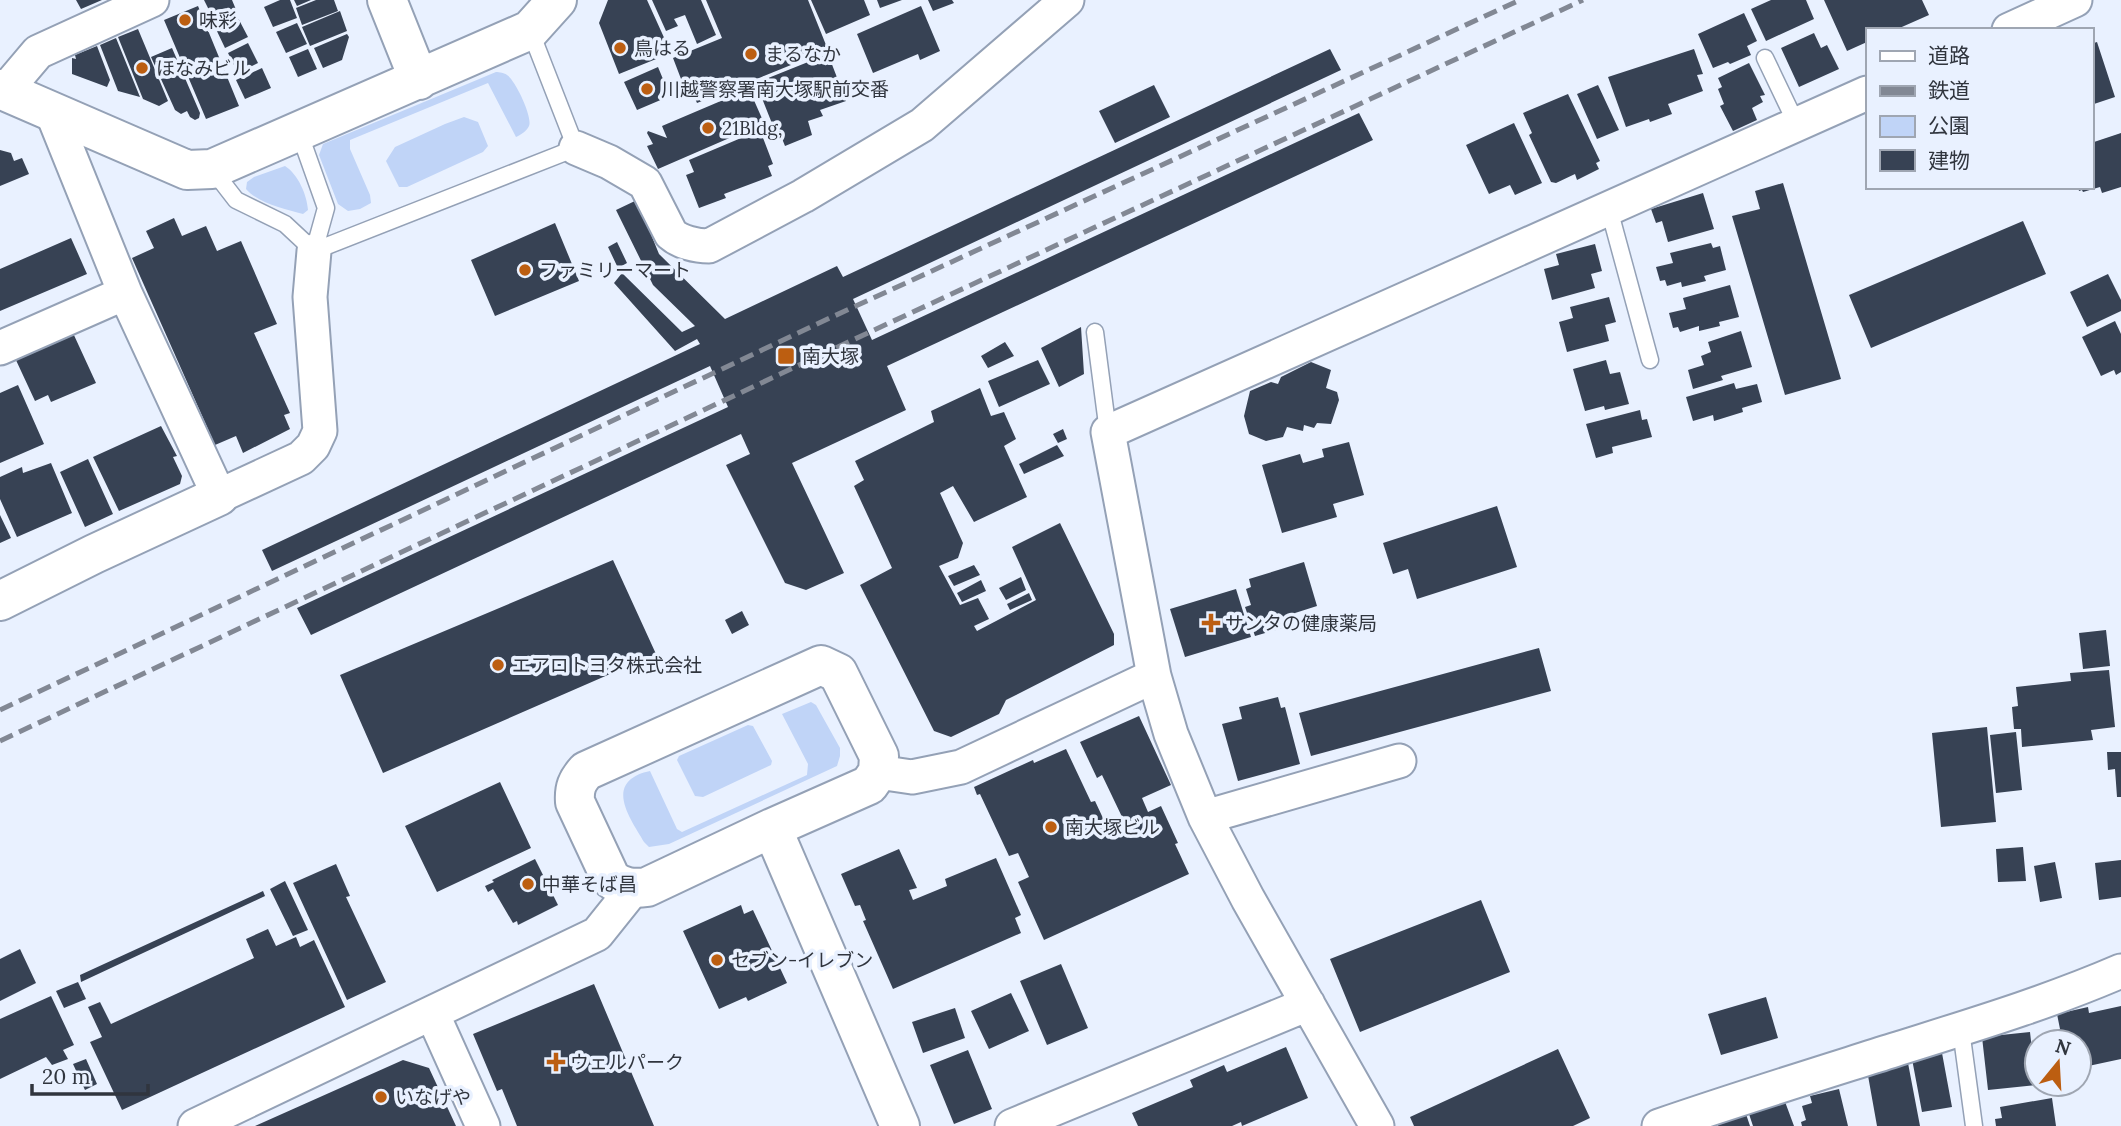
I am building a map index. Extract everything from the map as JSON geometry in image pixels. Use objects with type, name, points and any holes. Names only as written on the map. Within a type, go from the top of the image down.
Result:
[{"type":"street","points":[[387,0],[419,80]]},
{"type":"street","points":[[148,1],[38,52],[3,90],[187,170],[212,169],[530,30],[557,0]]},
{"type":"street","points":[[576,148],[610,162],[645,183],[671,234],[676,238],[709,246],[803,196],[922,125],[1067,0]]},
{"type":"street","points":[[2013,28],[2076,0]]},
{"type":"street","points":[[1377,1126],[1248,900],[1205,817],[1171,734],[1154,676],[1108,432],[1866,93]]},
{"type":"street","points":[[52,112],[125,293],[219,496]]},
{"type":"street","points":[[0,601],[94,554],[301,458],[313,446],[320,431],[310,297],[314,251]]},
{"type":"street","points":[[0,348],[125,293]]},
{"type":"street","points":[[821,665],[838,673],[878,757],[878,772],[869,785],[772,828],[647,887],[633,889],[611,879],[575,802],[574,790],[586,771],[821,665]]},
{"type":"street","points":[[878,772],[912,777],[961,767],[1154,676]]},
{"type":"street","points":[[1205,817],[1399,761]]},
{"type":"street","points":[[772,828],[900,1126]]},
{"type":"street","points":[[195,1126],[597,934],[633,889]]},
{"type":"street","points":[[1660,1126],[1961,1030],[2075,991],[2121,971]]},
{"type":"street","points":[[1012,1126],[1308,1004]]},
{"type":"street","points":[[432,1013],[483,1126]]},
{"type":"lane","points":[[314,251],[576,148],[530,30]]},
{"type":"lane","points":[[1765,58],[1797,125]]},
{"type":"lane","points":[[299,132],[326,208],[314,251]]},
{"type":"lane","points":[[212,169],[236,200],[285,224],[314,251]]},
{"type":"lane","points":[[1608,209],[1650,360]]},
{"type":"lane","points":[[1096,332],[1108,432]]},
{"type":"lane","points":[[1961,1030],[1974,1126]]},
{"type":"green space","points":[[496,72],[510,78],[522,99],[530,121],[525,131],[516,137],[488,83],[350,140],[350,149],[371,203],[348,211],[338,204],[319,155],[323,144]]},
{"type":"green space","points":[[464,117],[478,122],[488,146],[483,152],[407,187],[399,187],[386,161],[395,147]]},
{"type":"green space","points":[[285,166],[298,179],[304,192],[308,210],[303,214],[265,202],[246,189],[247,182],[254,177]]},
{"type":"green space","points":[[811,702],[816,705],[840,748],[837,766],[669,844],[649,847],[644,842],[630,817],[624,799],[627,783],[634,777],[650,771],[677,829],[682,832],[807,775],[808,764],[782,714]]},
{"type":"green space","points":[[748,725],[753,726],[772,761],[771,765],[703,797],[695,796],[677,760],[679,756]]},
{"type":"building","points":[[76,0],[102,0],[81,9]]},
{"type":"building","points":[[204,0],[232,0],[237,12],[215,22]]},
{"type":"building","points":[[280,0],[290,0],[297,18],[273,27],[264,7]]},
{"type":"building","points":[[294,0],[311,0],[297,6]]},
{"type":"building","points":[[316,0],[334,0],[338,11],[302,25],[296,8]]},
{"type":"building","points":[[608,0],[647,0],[671,53],[619,74],[599,23]]},
{"type":"building","points":[[652,0],[701,0],[716,35],[697,44],[685,15],[674,19],[678,26],[666,31]]},
{"type":"building","name":"まるなか","points":[[706,0],[808,0],[828,50],[697,103],[691,89],[686,92],[673,58],[722,38]]},
{"type":"building","points":[[811,0],[864,0],[870,15],[826,34]]},
{"type":"building","points":[[877,0],[902,0],[880,8]]},
{"type":"building","points":[[928,0],[952,0],[954,3],[933,11]]},
{"type":"building","points":[[1771,0],[1806,0],[1814,19],[1766,41],[1751,9]]},
{"type":"building","points":[[1824,0],[1922,0],[1929,15],[1900,28],[1866,28],[1866,42],[1847,51]]},
{"type":"building","points":[[198,6],[239,106],[206,119],[164,20]]},
{"type":"building","points":[[921,6],[940,51],[920,60],[918,54],[873,73],[857,34]]},
{"type":"building","points":[[340,11],[347,31],[310,46],[302,27]]},
{"type":"building","points":[[1744,13],[1757,41],[1747,46],[1751,55],[1713,68],[1698,34]]},
{"type":"building","points":[[237,16],[248,37],[225,48],[215,27]]},
{"type":"building","points":[[297,23],[307,44],[286,53],[276,32]]},
{"type":"building","name":"ほなみビル","points":[[138,29],[168,101],[159,106],[143,99],[118,37]]},
{"type":"building","points":[[1814,33],[1821,48],[1827,45],[1839,69],[1799,87],[1781,48]]},
{"type":"building","points":[[347,34],[349,37],[342,60],[323,68],[314,48]]},
{"type":"building","points":[[116,38],[140,97],[118,91],[100,45]]},
{"type":"building","points":[[2097,42],[2115,97],[2093,104],[2093,43]]},
{"type":"building","points":[[248,43],[258,63],[238,73],[228,53]]},
{"type":"building","points":[[97,46],[110,80],[107,87],[72,74],[72,58],[76,59],[75,55]]},
{"type":"building","points":[[172,48],[200,113],[195,120],[187,111],[181,114],[175,110],[151,57]]},
{"type":"building","points":[[308,49],[317,69],[298,77],[289,57]]},
{"type":"building","points":[[1330,49],[1341,70],[853,299],[872,340],[1359,113],[1373,140],[887,366],[906,410],[792,463],[844,573],[806,590],[785,583],[726,465],[750,454],[741,434],[311,635],[297,608],[728,407],[710,366],[272,571],[262,550],[700,344],[697,339],[675,351],[614,283],[622,273],[682,332],[695,326],[653,285],[616,210],[637,200],[659,254],[725,319],[837,266],[843,277]]},
{"type":"building","points":[[1694,49],[1703,74],[1697,75],[1703,91],[1668,104],[1672,114],[1626,127],[1608,77]]},
{"type":"building","points":[[828,54],[846,101],[820,110],[823,116],[808,121],[812,135],[785,146],[777,126],[773,126],[756,83]]},
{"type":"building","points":[[1749,63],[1765,95],[1760,96],[1763,102],[1752,108],[1757,120],[1733,131],[1720,106],[1724,104],[1718,89],[1722,87],[1718,78]]},
{"type":"building","name":"川越警察署南大塚駅前交番","points":[[658,67],[670,96],[637,110],[624,82]]},
{"type":"building","points":[[262,68],[271,88],[245,99],[236,80]]},
{"type":"building","points":[[1154,85],[1170,117],[1115,143],[1099,111]]},
{"type":"building","points":[[1598,85],[1619,130],[1597,139],[1577,94]]},
{"type":"building","name":"21Bldg,","points":[[749,89],[764,123],[658,169],[647,146],[653,144],[648,131],[667,138],[662,126]]},
{"type":"building","points":[[1568,94],[1600,161],[1596,163],[1599,169],[1577,180],[1575,174],[1556,183],[1551,182],[1529,135],[1532,133],[1523,113]]},
{"type":"building","points":[[1514,123],[1542,183],[1515,195],[1510,185],[1489,194],[1466,145]]},
{"type":"building","points":[[760,130],[773,164],[768,166],[772,176],[724,194],[726,198],[699,208],[686,175],[694,172],[689,160]]},
{"type":"building","points":[[2121,133],[2121,187],[2102,193],[2100,187],[2083,192],[2079,191],[2078,189],[2093,189],[2093,142]]},
{"type":"building","points":[[0,150],[11,153],[14,161],[22,158],[29,174],[0,186]]},
{"type":"building","points":[[1783,183],[1841,379],[1785,395],[1732,216],[1760,209],[1755,191]]},
{"type":"building","points":[[1703,193],[1714,229],[1668,242],[1662,221],[1656,223],[1651,209]]},
{"type":"building","points":[[174,218],[182,236],[206,226],[217,251],[241,241],[277,324],[254,333],[290,413],[284,415],[290,429],[243,453],[236,436],[215,445],[132,258],[154,248],[146,231]]},
{"type":"building","points":[[2023,221],[2046,274],[1871,348],[1849,295]]},
{"type":"building","name":"ファミリーマート","points":[[555,223],[579,281],[495,316],[471,260]]},
{"type":"building","points":[[71,238],[87,274],[0,311],[0,269]]},
{"type":"building","points":[[617,242],[627,263],[618,268],[608,247]]},
{"type":"building","points":[[1711,243],[1713,248],[1720,246],[1726,270],[1704,276],[1706,281],[1682,287],[1681,282],[1667,286],[1665,280],[1660,281],[1656,267],[1673,263],[1670,253]]},
{"type":"building","points":[[1595,244],[1602,271],[1591,274],[1595,288],[1552,300],[1544,269],[1559,265],[1556,254]]},
{"type":"building","points":[[2108,274],[2121,300],[2121,311],[2087,327],[2070,292]]},
{"type":"building","points":[[1730,285],[1739,317],[1719,322],[1720,326],[1699,331],[1699,326],[1680,332],[1678,327],[1673,328],[1669,313],[1686,309],[1683,298]]},
{"type":"building","points":[[1609,297],[1616,322],[1605,325],[1609,341],[1567,352],[1559,322],[1573,318],[1570,307]]},
{"type":"building","points":[[2115,321],[2121,334],[2121,372],[2116,375],[2114,370],[2101,376],[2082,337]]},
{"type":"building","points":[[1081,327],[1084,374],[1059,387],[1041,348]]},
{"type":"building","points":[[1741,331],[1752,367],[1721,376],[1723,380],[1693,389],[1688,370],[1704,365],[1701,356],[1711,352],[1708,342]]},
{"type":"building","points":[[73,333],[96,383],[51,402],[48,395],[35,401],[15,358]]},
{"type":"building","points":[[1005,342],[1014,356],[988,368],[981,356]]},
{"type":"building","points":[[1038,360],[1050,384],[999,407],[988,381]]},
{"type":"building","points":[[1606,360],[1610,374],[1620,372],[1629,404],[1605,410],[1604,406],[1585,411],[1573,369]]},
{"type":"building","points":[[1311,362],[1331,370],[1326,388],[1337,392],[1339,400],[1331,424],[1317,423],[1314,428],[1304,425],[1303,431],[1287,427],[1283,437],[1266,441],[1249,434],[1244,416],[1250,391],[1271,382],[1278,384],[1281,377]]},
{"type":"building","points":[[1734,383],[1736,389],[1757,384],[1762,402],[1742,408],[1743,412],[1714,421],[1713,415],[1693,421],[1686,397]]},
{"type":"building","points":[[18,385],[44,444],[0,463],[0,393]]},
{"type":"building","points":[[980,388],[991,416],[1004,412],[1016,439],[1004,446],[1027,497],[974,522],[953,486],[940,493],[963,543],[958,558],[939,566],[960,605],[978,598],[989,619],[974,626],[977,631],[1036,600],[1012,547],[1060,523],[1114,634],[1114,645],[1006,700],[999,714],[951,737],[934,731],[860,585],[892,568],[854,486],[864,480],[855,461],[934,422],[931,411]]},
{"type":"building","points":[[1640,410],[1642,420],[1647,419],[1652,437],[1612,447],[1613,453],[1596,458],[1586,424]]},
{"type":"building","points":[[161,426],[177,456],[173,457],[182,476],[180,484],[119,511],[93,457]]},
{"type":"building","points":[[1063,429],[1067,439],[1058,443],[1053,434]]},
{"type":"building","points":[[1349,442],[1364,495],[1333,504],[1337,517],[1282,533],[1262,465],[1300,454],[1303,463],[1324,457],[1322,449]]},
{"type":"building","points":[[1057,445],[1064,456],[1024,474],[1019,464]]},
{"type":"building","points":[[88,459],[113,514],[85,527],[60,472]]},
{"type":"building","points":[[51,463],[72,513],[17,537],[0,499],[0,477],[22,467],[23,473]]},
{"type":"building","points":[[1497,506],[1517,567],[1417,599],[1408,569],[1393,574],[1383,543]]},
{"type":"building","points":[[0,515],[11,538],[0,543]]},
{"type":"building","name":"エアロトヨタ株式会社","points":[[613,560],[656,654],[383,773],[340,675]]},
{"type":"building","points":[[1304,562],[1317,606],[1295,613],[1296,618],[1284,621],[1286,627],[1255,636],[1245,607],[1251,605],[1246,589],[1251,587],[1249,579]]},
{"type":"building","points":[[974,565],[980,575],[954,586],[948,576]]},
{"type":"building","points":[[1021,577],[1026,590],[1006,600],[999,588]]},
{"type":"building","points":[[981,580],[986,591],[962,602],[957,593]]},
{"type":"building","name":"サンタの健康薬局","points":[[1236,589],[1251,637],[1185,657],[1170,609]]},
{"type":"building","points":[[1029,593],[1032,600],[1010,610],[1007,604]]},
{"type":"building","points":[[742,611],[749,625],[732,634],[725,620]]},
{"type":"building","points":[[2106,630],[2110,666],[2083,669],[2079,633]]},
{"type":"building","points":[[1539,648],[1551,691],[1311,756],[1299,713]]},
{"type":"building","points":[[2109,670],[2115,727],[2091,730],[2093,740],[2022,747],[2021,729],[2014,729],[2012,707],[2018,706],[2016,687],[2071,681],[2070,673]]},
{"type":"building","points":[[1278,697],[1281,708],[1285,707],[1300,764],[1238,781],[1222,724],[1242,719],[1239,707]]},
{"type":"building","name":"南大塚ビル","points":[[1139,716],[1171,785],[1142,798],[1148,812],[1161,806],[1189,874],[1044,940],[1018,882],[1029,877],[1018,853],[1009,856],[980,794],[977,795],[974,787],[1033,760],[1034,763],[1066,749],[1091,802],[1095,801],[1109,831],[1124,821],[1102,775],[1097,778],[1080,742]]},
{"type":"building","points":[[1987,727],[1996,822],[1941,827],[1932,733]]},
{"type":"building","points":[[2016,732],[2022,790],[1996,793],[1990,735]]},
{"type":"building","points":[[2107,752],[2121,752],[2121,797],[2117,797],[2115,769],[2108,770]]},
{"type":"building","points":[[500,782],[531,848],[437,892],[405,826]]},
{"type":"building","points":[[2023,847],[2026,881],[1998,882],[1996,849]]},
{"type":"building","points":[[899,849],[917,888],[909,890],[913,900],[947,886],[945,879],[996,858],[1021,915],[1015,918],[1021,933],[893,989],[863,921],[866,920],[860,905],[855,906],[841,874]]},
{"type":"building","points":[[535,859],[558,905],[518,925],[517,921],[513,923],[493,889],[488,892],[485,886]]},
{"type":"building","points":[[2121,860],[2121,897],[2099,900],[2095,863]]},
{"type":"building","points":[[2055,862],[2062,898],[2040,902],[2034,866]]},
{"type":"building","points":[[336,864],[350,896],[346,897],[386,982],[347,1000],[293,883]]},
{"type":"building","points":[[285,881],[308,930],[293,936],[270,889]]},
{"type":"building","points":[[263,891],[265,896],[81,982],[80,975]]},
{"type":"building","points":[[1481,900],[1510,972],[1360,1032],[1330,959]]},
{"type":"building","points":[[741,905],[744,914],[753,910],[787,983],[748,1001],[746,997],[719,1009],[683,931]]},
{"type":"building","points":[[268,929],[276,946],[296,937],[300,947],[314,940],[345,1007],[122,1110],[90,1042],[102,1037],[88,1007],[100,1002],[111,1024],[254,958],[246,939]]},
{"type":"building","points":[[20,949],[36,983],[0,1001],[0,959]]},
{"type":"building","points":[[1061,964],[1088,1028],[1047,1045],[1020,981]]},
{"type":"building","points":[[78,982],[86,999],[64,1008],[56,991]]},
{"type":"building","name":"ウェルパーク","points":[[594,984],[654,1126],[517,1126],[502,1089],[497,1091],[473,1034]]},
{"type":"building","points":[[1011,993],[1029,1031],[989,1049],[971,1011]]},
{"type":"building","points":[[51,996],[74,1045],[63,1050],[68,1059],[52,1065],[46,1057],[0,1079],[0,1019]]},
{"type":"building","points":[[1766,997],[1778,1038],[1721,1055],[1708,1014]]},
{"type":"building","points":[[2121,1006],[2121,1059],[2093,1065],[2093,1028],[2060,1028],[2057,1014],[2088,1007],[2089,1013]]},
{"type":"building","points":[[955,1008],[965,1038],[923,1053],[912,1022]]},
{"type":"building","points":[[2023,1033],[2023,1086],[1988,1090],[1982,1037]]},
{"type":"building","points":[[1286,1047],[1308,1098],[1242,1126],[1241,1122],[1232,1126],[1138,1126],[1132,1113],[1193,1087],[1190,1080],[1224,1065],[1227,1072]]},
{"type":"building","points":[[1558,1049],[1590,1118],[1573,1126],[1414,1126],[1410,1117]]},
{"type":"building","points":[[968,1050],[992,1109],[954,1124],[930,1065]]},
{"type":"building","points":[[1942,1053],[1952,1107],[1922,1112],[1912,1059]]},
{"type":"building","points":[[86,1059],[97,1084],[85,1090],[73,1064]]},
{"type":"building","name":"いなげや","points":[[403,1060],[429,1068],[456,1126],[255,1126]]},
{"type":"building","points":[[1908,1063],[1920,1126],[1877,1126],[1867,1070]]},
{"type":"building","points":[[1839,1089],[1848,1126],[1802,1126],[1801,1122],[1806,1120],[1802,1106],[1812,1103],[1810,1096]]},
{"type":"building","points":[[2052,1098],[2056,1126],[1996,1126],[1995,1119],[2002,1118],[2000,1107]]},
{"type":"building","points":[[1784,1099],[1794,1126],[1753,1126],[1748,1111]]},
{"type":"building","points":[[1746,1114],[1750,1126],[1717,1124]]},
{"type":"railway","points":[[0,710],[832,317],[1520,0]]},
{"type":"railway","points":[[0,741],[1583,0]]},
{"type":"place","name":"味彩","points":[[185,20]]},
{"type":"place","name":"鳥はる","points":[[620,48]]},
{"type":"place","name":"まるなか","points":[[751,54]]},
{"type":"place","name":"ほなみビル","points":[[142,68]]},
{"type":"place","name":"川越警察署南大塚駅前交番","points":[[647,89]]},
{"type":"place","name":"21Bldg,","points":[[708,128]]},
{"type":"place","name":"ファミリーマート","points":[[525,270]]},
{"type":"place","name":"南大塚","points":[[786,356]]},
{"type":"place","name":"サンタの健康薬局","points":[[1211,623]]},
{"type":"place","name":"エアロトヨタ株式会社","points":[[498,665]]},
{"type":"place","name":"南大塚ビル","points":[[1051,827]]},
{"type":"place","name":"中華そば昌","points":[[528,884]]},
{"type":"place","name":"セブン-イレブン","points":[[717,960]]},
{"type":"place","name":"ウェルパーク","points":[[556,1062]]},
{"type":"place","name":"いなげや","points":[[381,1097]]}]
